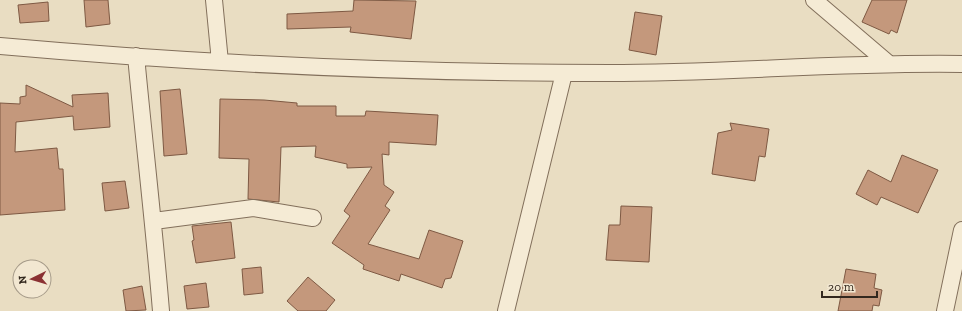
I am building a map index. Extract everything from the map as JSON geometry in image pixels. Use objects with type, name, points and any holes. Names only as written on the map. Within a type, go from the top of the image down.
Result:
[{"type":"street","points":[[214,0],[220,62]]},
{"type":"street","points":[[814,0],[888,63]]},
{"type":"street","points":[[0,46],[220,62],[359,69],[564,73],[689,72],[888,63],[962,64]]},
{"type":"street","points":[[136,56],[154,221],[161,311]]},
{"type":"street","points":[[506,311],[564,73]]},
{"type":"street","points":[[154,221],[253,208],[313,218]]},
{"type":"street","points":[[945,311],[962,230]]},
{"type":"building","points":[[84,0],[108,0],[110,24],[86,27]]},
{"type":"building","points":[[354,0],[416,1],[411,39],[350,32],[351,27],[287,29],[287,14],[353,11]]},
{"type":"building","points":[[872,0],[907,0],[897,33],[891,30],[889,34],[862,22]]},
{"type":"building","points":[[48,2],[49,21],[20,23],[18,5]]},
{"type":"building","points":[[635,12],[662,16],[656,55],[629,50]]},
{"type":"building","points":[[26,85],[73,107],[72,95],[108,93],[110,127],[74,130],[73,116],[16,122],[15,152],[57,148],[59,169],[63,169],[65,210],[0,215],[0,103],[20,104],[20,97],[26,96]]},
{"type":"building","points":[[180,89],[187,154],[164,156],[160,91]]},
{"type":"building","points":[[220,99],[264,100],[297,103],[297,106],[336,106],[336,116],[365,116],[366,111],[438,115],[436,145],[389,142],[389,155],[382,154],[384,185],[394,192],[385,206],[390,210],[368,244],[419,259],[429,230],[463,241],[451,278],[445,279],[442,288],[401,274],[399,281],[363,269],[364,265],[332,243],[350,216],[344,211],[372,167],[347,168],[347,164],[315,157],[316,146],[281,147],[279,202],[248,199],[249,159],[219,158]]},
{"type":"building","points":[[730,123],[769,129],[765,157],[759,156],[755,181],[712,174],[718,133],[732,130]]},
{"type":"building","points":[[902,155],[938,170],[918,213],[881,197],[877,205],[856,194],[868,170],[891,182]]},
{"type":"building","points":[[125,181],[129,208],[105,211],[102,183]]},
{"type":"building","points":[[621,206],[652,207],[649,262],[606,260],[609,225],[620,225]]},
{"type":"building","points":[[231,222],[235,258],[196,263],[192,241],[194,240],[192,226]]},
{"type":"building","points":[[261,267],[263,293],[244,295],[242,269]]},
{"type":"building","points":[[846,269],[876,274],[874,288],[882,290],[879,306],[873,305],[872,311],[838,311]]},
{"type":"building","points":[[308,277],[335,300],[326,311],[298,311],[287,301]]},
{"type":"building","points":[[206,283],[209,307],[187,309],[184,286]]},
{"type":"building","points":[[142,286],[146,310],[126,311],[123,290]]}]
